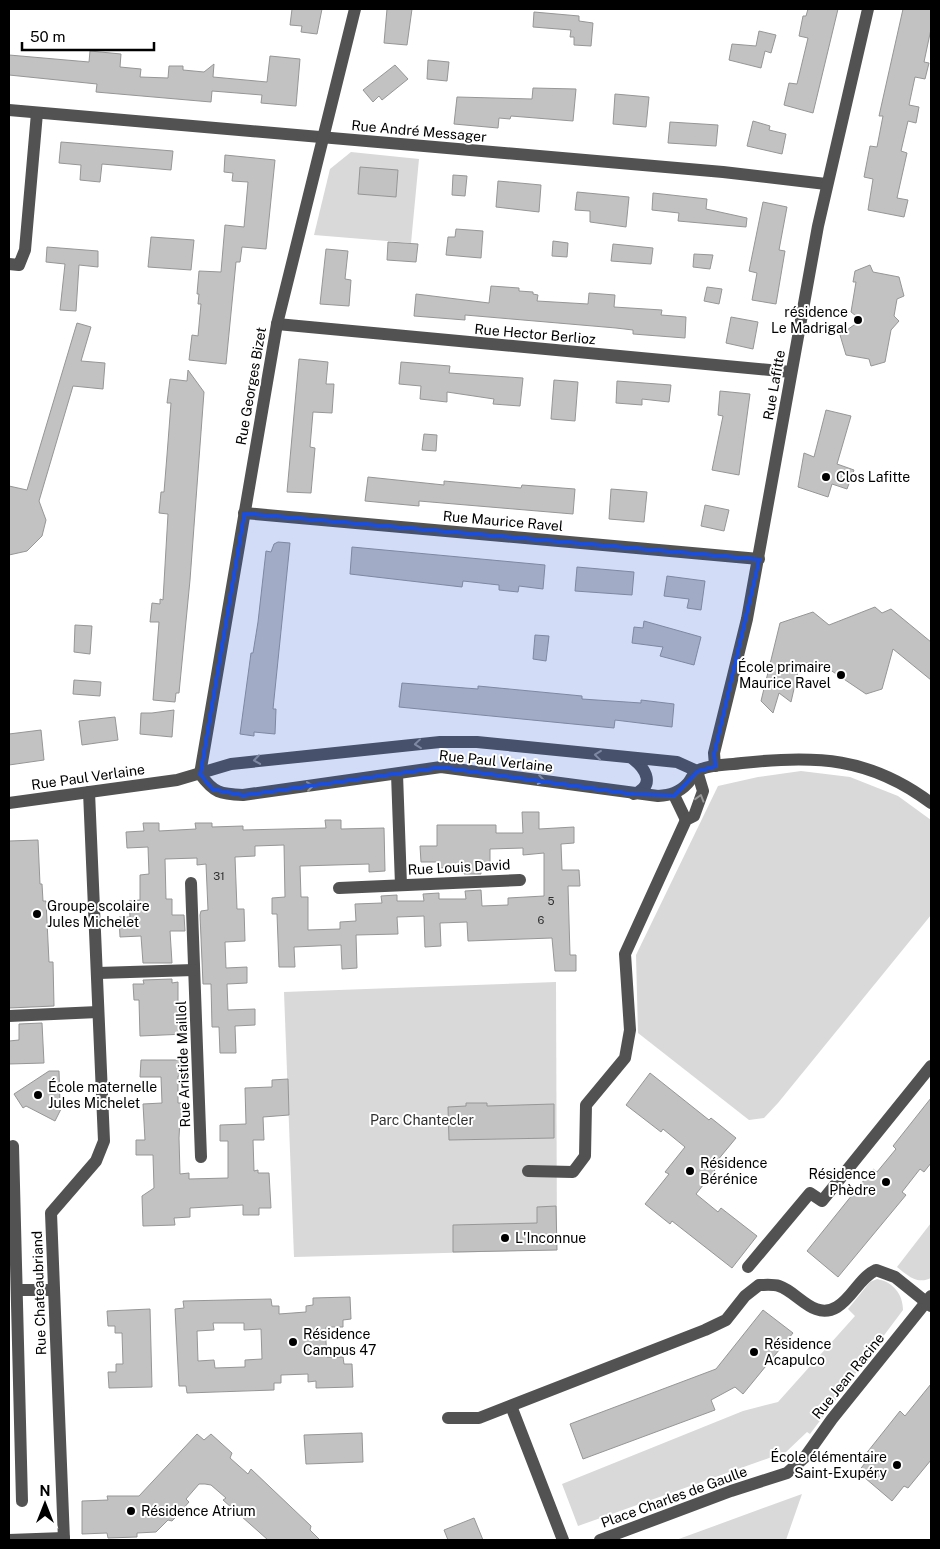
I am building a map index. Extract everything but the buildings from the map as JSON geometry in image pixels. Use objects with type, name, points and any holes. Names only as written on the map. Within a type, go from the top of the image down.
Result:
[{"type":"street","name":"Rue Georges Bizet","points":[[200,774],[277,324],[355,9]]},
{"type":"street","name":"Rue Lafitte","points":[[715,766],[714,753],[747,619],[759,559],[826,184],[868,9]]},
{"type":"street","name":"Rue André Messager","points":[[9,110],[723,172],[826,184]]},
{"type":"street","points":[[9,264],[19,265],[25,250],[37,113]]},
{"type":"street","name":"Rue Hector Berlioz","points":[[277,324],[791,372]]},
{"type":"street","name":"Rue Maurice Ravel","points":[[244,513],[759,559]]},
{"type":"street","name":"Rue Paul Verlaine","points":[[9,803],[177,780],[231,764],[273,758],[440,742],[477,742],[677,762],[697,771]]},
{"type":"street","points":[[686,820],[674,795],[687,784],[697,771],[715,766],[799,758],[846,762],[887,775],[909,786],[931,803]]},
{"type":"street","points":[[633,759],[642,766],[647,777],[646,785],[642,791],[634,794]]},
{"type":"street","name":"Rue Paul Verlaine","points":[[200,774],[212,789],[225,794],[243,795],[441,767],[488,772],[634,794],[674,795]]},
{"type":"street","points":[[528,1171],[573,1172],[585,1156],[586,1105],[625,1058],[630,1030],[625,954],[686,820],[694,816],[703,791],[697,771]]},
{"type":"street","name":"Rue Louis David","points":[[397,774],[400,885]]},
{"type":"street","name":"Rue Chateaubriand","points":[[64,1539],[51,1213],[96,1161],[104,1141],[89,792]]},
{"type":"street","name":"Rue Louis David","points":[[339,888],[520,880]]},
{"type":"street","name":"Rue Aristide Maillol","points":[[191,883],[201,1158]]},
{"type":"street","points":[[98,973],[194,970]]},
{"type":"street","points":[[9,1016],[98,1012]]},
{"type":"street","points":[[748,1266],[810,1193],[822,1201],[931,1066]]},
{"type":"street","points":[[13,1146],[22,1501]]},
{"type":"street","points":[[448,1418],[480,1418],[726,1320],[745,1296],[760,1285],[780,1286],[809,1307],[835,1308],[846,1300],[867,1274],[876,1270],[894,1277],[930,1301]]},
{"type":"street","points":[[16,1290],[54,1290]]},
{"type":"street","name":"Rue Jean Racine","points":[[788,1473],[805,1457],[832,1419],[930,1301]]},
{"type":"street","points":[[511,1406],[563,1540]]},
{"type":"street","name":"Place Charles de Gaulle","points":[[600,1540],[731,1491],[788,1473]]},
{"type":"street","points":[[9,1540],[64,1539]]},
{"type":"highlighted area","points":[[244,513],[759,559],[714,753],[715,766],[697,771],[674,795],[634,794],[441,767],[243,795],[212,789],[200,774]]},
{"type":"green space","points":[[351,152],[419,159],[411,243],[314,235],[330,169]]},
{"type":"green space","points":[[801,771],[850,777],[898,796],[931,820],[931,915],[778,1103],[764,1118],[749,1120],[638,1033],[636,955],[718,786],[758,777]]},
{"type":"green space","name":"Parc Chantecler","points":[[556,982],[557,1250],[294,1257],[284,992]]},
{"type":"green space","points":[[931,1223],[931,1278],[917,1280],[908,1276],[897,1267]]},
{"type":"green space","points":[[877,1279],[888,1283],[896,1290],[903,1304],[903,1310],[810,1434],[807,1432],[786,1452],[578,1526],[562,1484],[743,1411],[778,1402],[855,1316],[848,1309],[870,1282]]},
{"type":"green space","points":[[802,1494],[786,1540],[676,1540]]},
{"type":"place","name":"résidence Le Madrigal","points":[[858,320]]},
{"type":"place","name":"Clos Lafitte","points":[[826,477]]},
{"type":"place","name":"École primaire Maurice Ravel","points":[[841,675]]},
{"type":"place","name":"Groupe scolaire Jules Michelet","points":[[37,914]]},
{"type":"place","name":"École maternelle Jules Michelet","points":[[38,1095]]},
{"type":"place","name":"Résidence Bérénice","points":[[690,1171]]},
{"type":"place","name":"Résidence Phèdre","points":[[886,1182]]},
{"type":"place","name":"L'Inconnue","points":[[505,1238]]},
{"type":"place","name":"Résidence Campus 47","points":[[293,1342]]},
{"type":"place","name":"Résidence Acapulco","points":[[754,1352]]},
{"type":"place","name":"École élémentaire Saint-Exupéry","points":[[897,1465]]},
{"type":"place","name":"Résidence Atrium","points":[[131,1511]]}]
